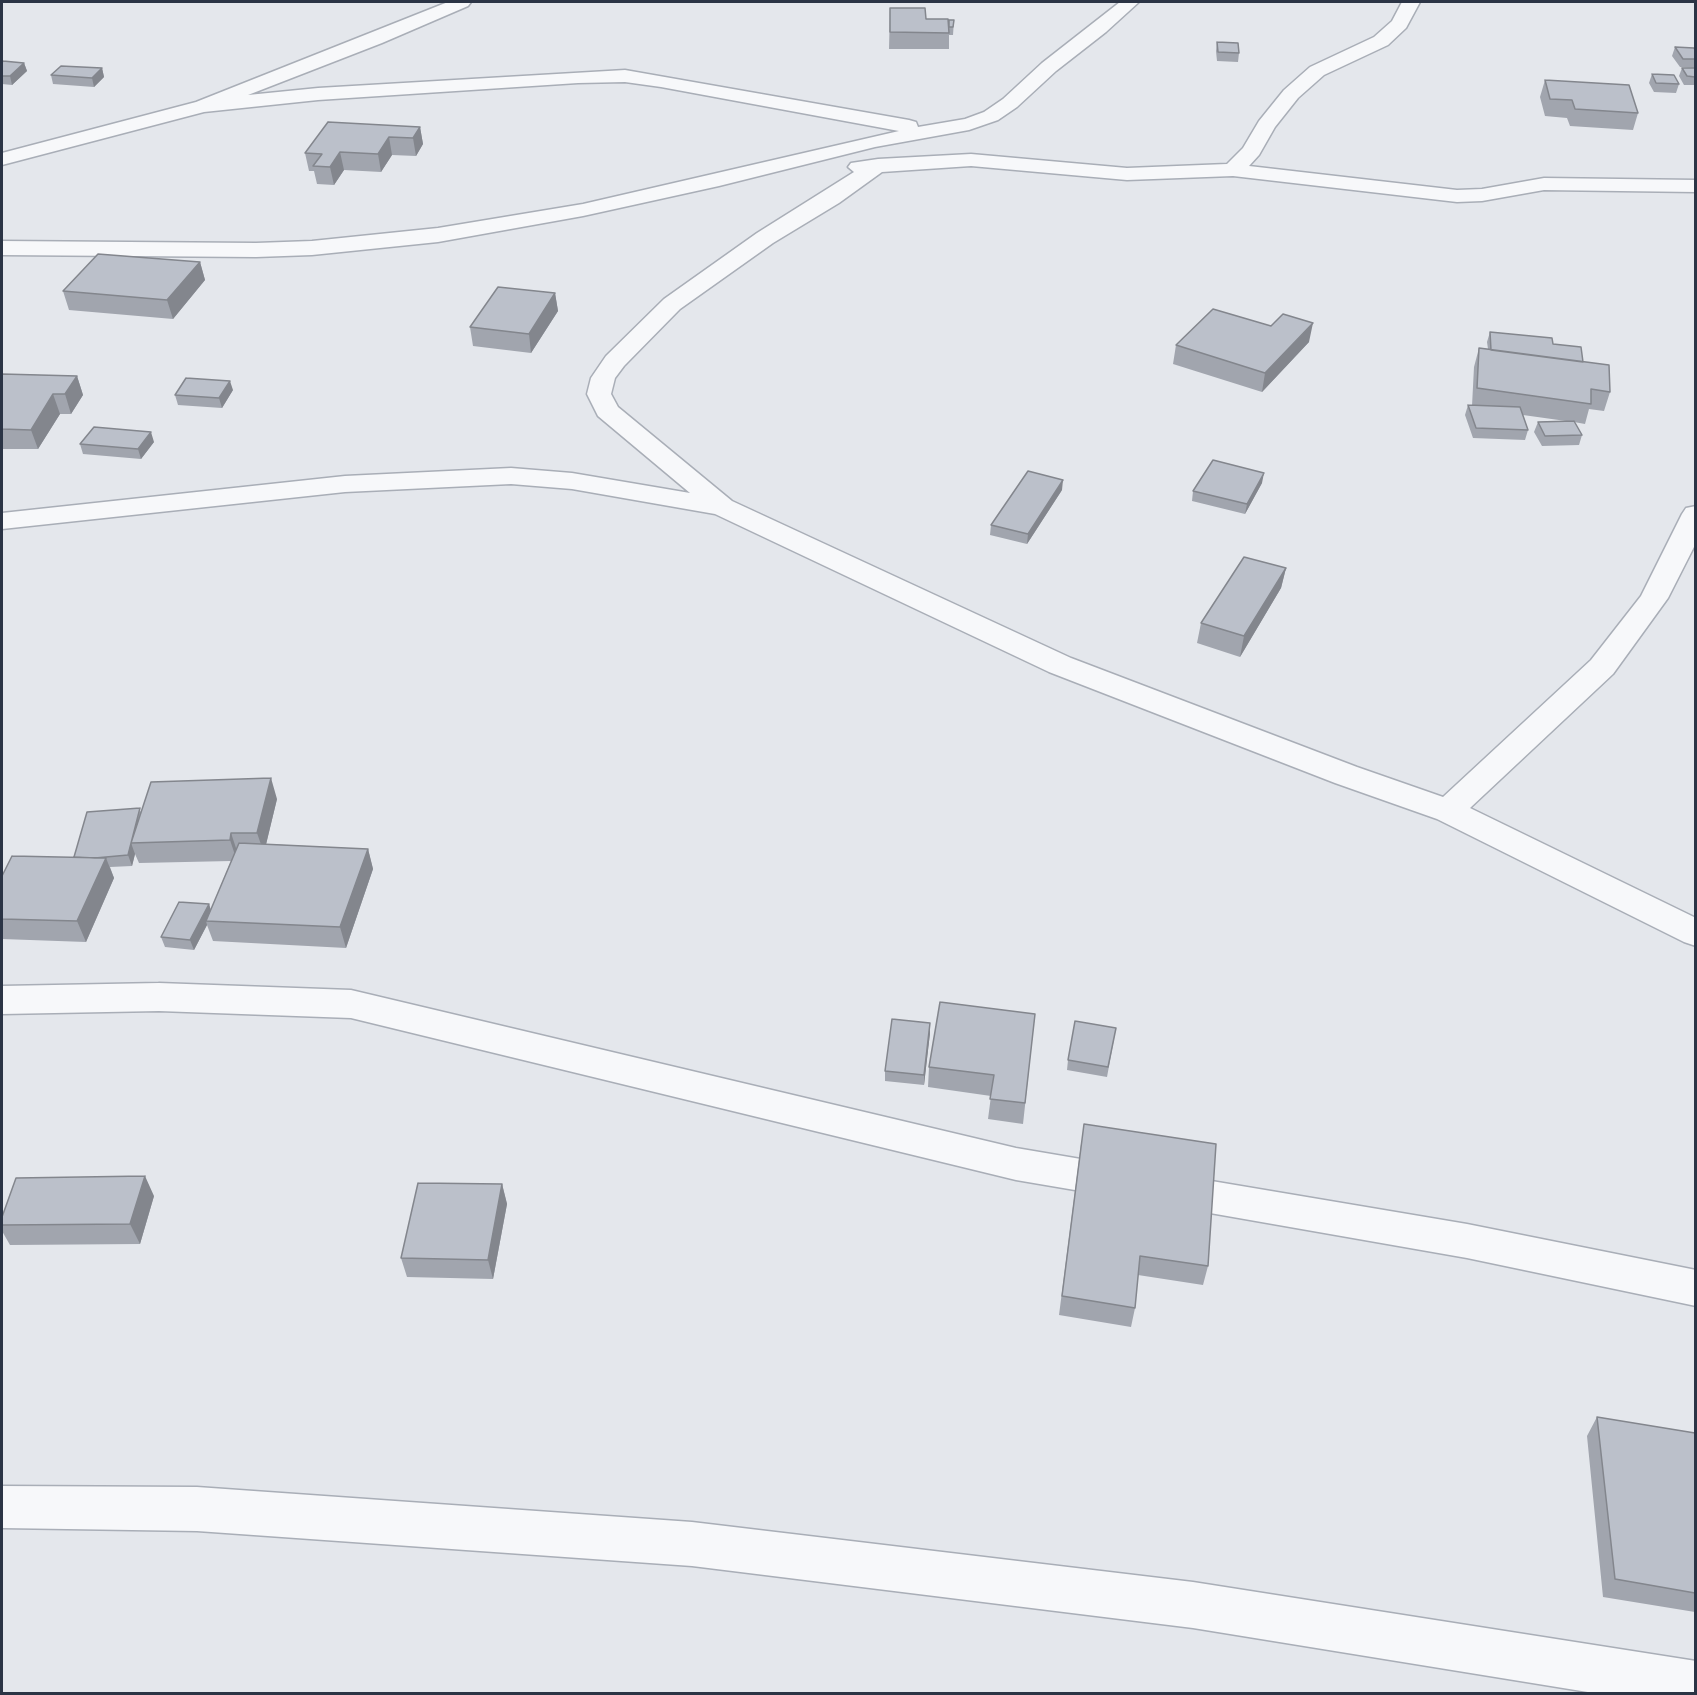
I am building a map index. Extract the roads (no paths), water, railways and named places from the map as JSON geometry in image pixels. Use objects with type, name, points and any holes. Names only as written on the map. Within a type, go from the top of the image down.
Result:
[{"type":"street","points":[[2,159],[202,106],[375,39],[462,2]]},
{"type":"street","points":[[2,248],[256,250],[312,248],[438,235],[583,210],[719,180],[875,141],[969,124],[991,116],[1010,103],[1049,67],[1101,28],[1130,2]]},
{"type":"street","points":[[1233,170],[1252,151],[1266,125],[1291,94],[1317,71],[1381,41],[1400,24],[1411,2]]},
{"type":"street","points":[[202,106],[318,94],[625,76],[859,119],[937,129]]},
{"type":"street","points":[[719,180],[878,165],[971,160],[1127,174],[1233,170],[1457,196],[1482,195],[1544,184],[1695,186]]},
{"type":"street","points":[[878,165],[831,198],[765,238],[672,304],[615,362],[603,378],[599,394],[606,411],[722,507],[1060,665],[1346,775],[1448,811],[1695,933]]},
{"type":"street","points":[[2,521],[345,484],[511,476],[572,481],[722,507]]},
{"type":"street","points":[[1448,811],[1602,667],[1654,598],[1695,514]]},
{"type":"street","points":[[2,1000],[159,997],[351,1004],[1016,1164],[1467,1241],[1695,1288]]},
{"type":"street","points":[[2,1507],[197,1509],[692,1544],[1193,1605],[1695,1685]]}]
